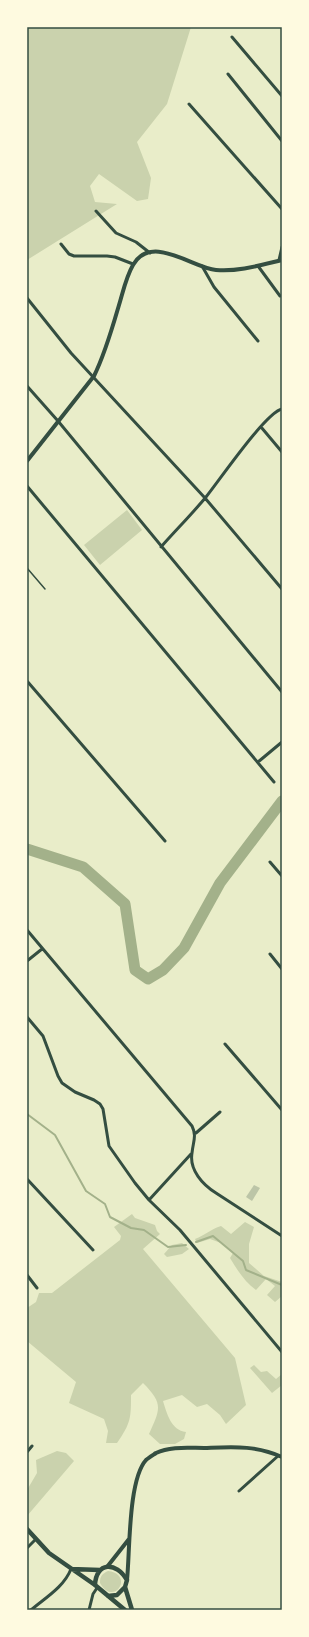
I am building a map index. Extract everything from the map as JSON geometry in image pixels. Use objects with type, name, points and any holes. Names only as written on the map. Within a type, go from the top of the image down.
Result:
[{"type":"main road","points":[[27,461],[94,376],[100,363],[125,284],[133,264],[143,255],[160,252],[174,254],[202,266],[215,270],[226,271],[258,266],[280,260]]},
{"type":"main road","points":[[108,1596],[117,1595],[125,1587],[127,1580],[137,1480],[146,1460],[157,1453],[172,1449],[238,1447],[265,1450],[280,1456]]},
{"type":"main road","points":[[27,1530],[49,1553],[125,1610]]},
{"type":"main road","points":[[107,1567],[130,1539]]},
{"type":"main road","points":[[71,1569],[100,1570],[107,1567],[113,1567],[121,1571],[127,1580]]},
{"type":"main road","points":[[96,1587],[96,1576],[100,1570]]},
{"type":"main road","points":[[125,1587],[132,1610]]},
{"type":"street","points":[[232,37],[282,96]]},
{"type":"street","points":[[228,74],[282,140]]},
{"type":"street","points":[[189,104],[282,209]]},
{"type":"street","points":[[96,211],[116,233],[136,242],[150,253]]},
{"type":"street","points":[[61,244],[69,254],[74,256],[107,256],[133,264]]},
{"type":"street","points":[[280,260],[282,247]]},
{"type":"street","points":[[202,266],[214,287],[258,341]]},
{"type":"street","points":[[258,266],[280,296]]},
{"type":"street","points":[[27,298],[71,353],[94,376],[205,498],[282,590]]},
{"type":"street","points":[[27,386],[58,421],[282,692]]},
{"type":"street","points":[[161,547],[205,498],[261,427],[278,410],[282,409]]},
{"type":"street","points":[[261,427],[282,452]]},
{"type":"street","points":[[27,486],[274,782]]},
{"type":"street","points":[[27,681],[165,841]]},
{"type":"street","points":[[258,762],[282,742]]},
{"type":"street","points":[[270,862],[282,876]]},
{"type":"street","points":[[27,930],[186,1118],[196,1133]]},
{"type":"street","points":[[27,961],[42,949]]},
{"type":"street","points":[[270,954],[282,969]]},
{"type":"street","points":[[27,1017],[43,1036],[62,1083],[75,1092],[94,1100],[104,1109],[109,1146],[149,1200],[180,1230],[282,1352]]},
{"type":"street","points":[[225,1044],[282,1110]]},
{"type":"street","points":[[220,1112],[196,1133],[191,1154],[193,1168],[200,1180],[207,1187],[282,1236]]},
{"type":"street","points":[[149,1200],[191,1154]]},
{"type":"street","points":[[27,1179],[93,1250]]},
{"type":"street","points":[[27,1276],[38,1288]]},
{"type":"street","points":[[27,1452],[32,1446]]},
{"type":"street","points":[[239,1491],[280,1456]]},
{"type":"street","points":[[27,1548],[35,1540]]},
{"type":"street","points":[[31,1610],[68,1578],[71,1569]]},
{"type":"street","points":[[89,1610],[96,1587]]},
{"type":"lane","points":[[27,568],[45,590]]},
{"type":"green space","points":[[27,27],[191,27],[167,104],[137,142],[151,178],[148,199],[137,201],[99,174],[90,186],[95,202],[117,204],[27,260]]},
{"type":"green space","points":[[127,510],[142,530],[100,565],[84,545]]},
{"type":"green space","points":[[132,1214],[135,1218],[155,1225],[160,1234],[143,1249],[235,1358],[246,1405],[226,1424],[220,1415],[207,1404],[197,1407],[182,1395],[163,1401],[170,1421],[181,1431],[186,1432],[184,1439],[175,1444],[160,1444],[149,1434],[156,1418],[158,1407],[154,1396],[143,1383],[131,1395],[131,1409],[128,1425],[122,1436],[117,1443],[106,1443],[108,1431],[104,1419],[69,1403],[76,1382],[27,1341],[27,1308],[36,1302],[39,1293],[52,1293],[120,1240],[121,1236],[114,1227]]},
{"type":"green space","points":[[245,1222],[254,1227],[249,1244],[249,1263],[264,1276],[282,1282],[282,1296],[275,1302],[267,1295],[275,1286],[266,1279],[256,1290],[252,1287],[238,1271],[230,1258],[233,1253],[221,1243],[210,1239],[197,1243],[195,1239],[221,1226],[231,1234]]},
{"type":"green space","points":[[182,1243],[189,1249],[182,1254],[167,1257],[164,1254],[172,1245]]},
{"type":"green space","points":[[254,1365],[261,1372],[267,1371],[276,1379],[282,1374],[282,1385],[272,1393],[250,1368]]},
{"type":"green space","points":[[57,1451],[66,1453],[74,1461],[27,1516],[27,1490],[37,1473],[36,1460]]},
{"type":"green space","points":[[108,1571],[116,1573],[120,1578],[121,1583],[116,1591],[111,1592],[105,1590],[100,1583],[100,1579],[104,1573]]},
{"type":"building","points":[[254,1185],[260,1188],[252,1201],[246,1197]]},
{"type":"waterway","points":[[27,849],[83,867],[125,904],[135,970],[148,979],[163,970],[184,948],[220,883],[282,801]]},
{"type":"waterway","points":[[27,1114],[55,1135],[86,1191],[105,1204],[110,1217],[131,1228],[144,1230],[168,1247],[186,1245]]},
{"type":"waterway","points":[[196,1242],[213,1236],[243,1261],[246,1270],[282,1285]]}]
